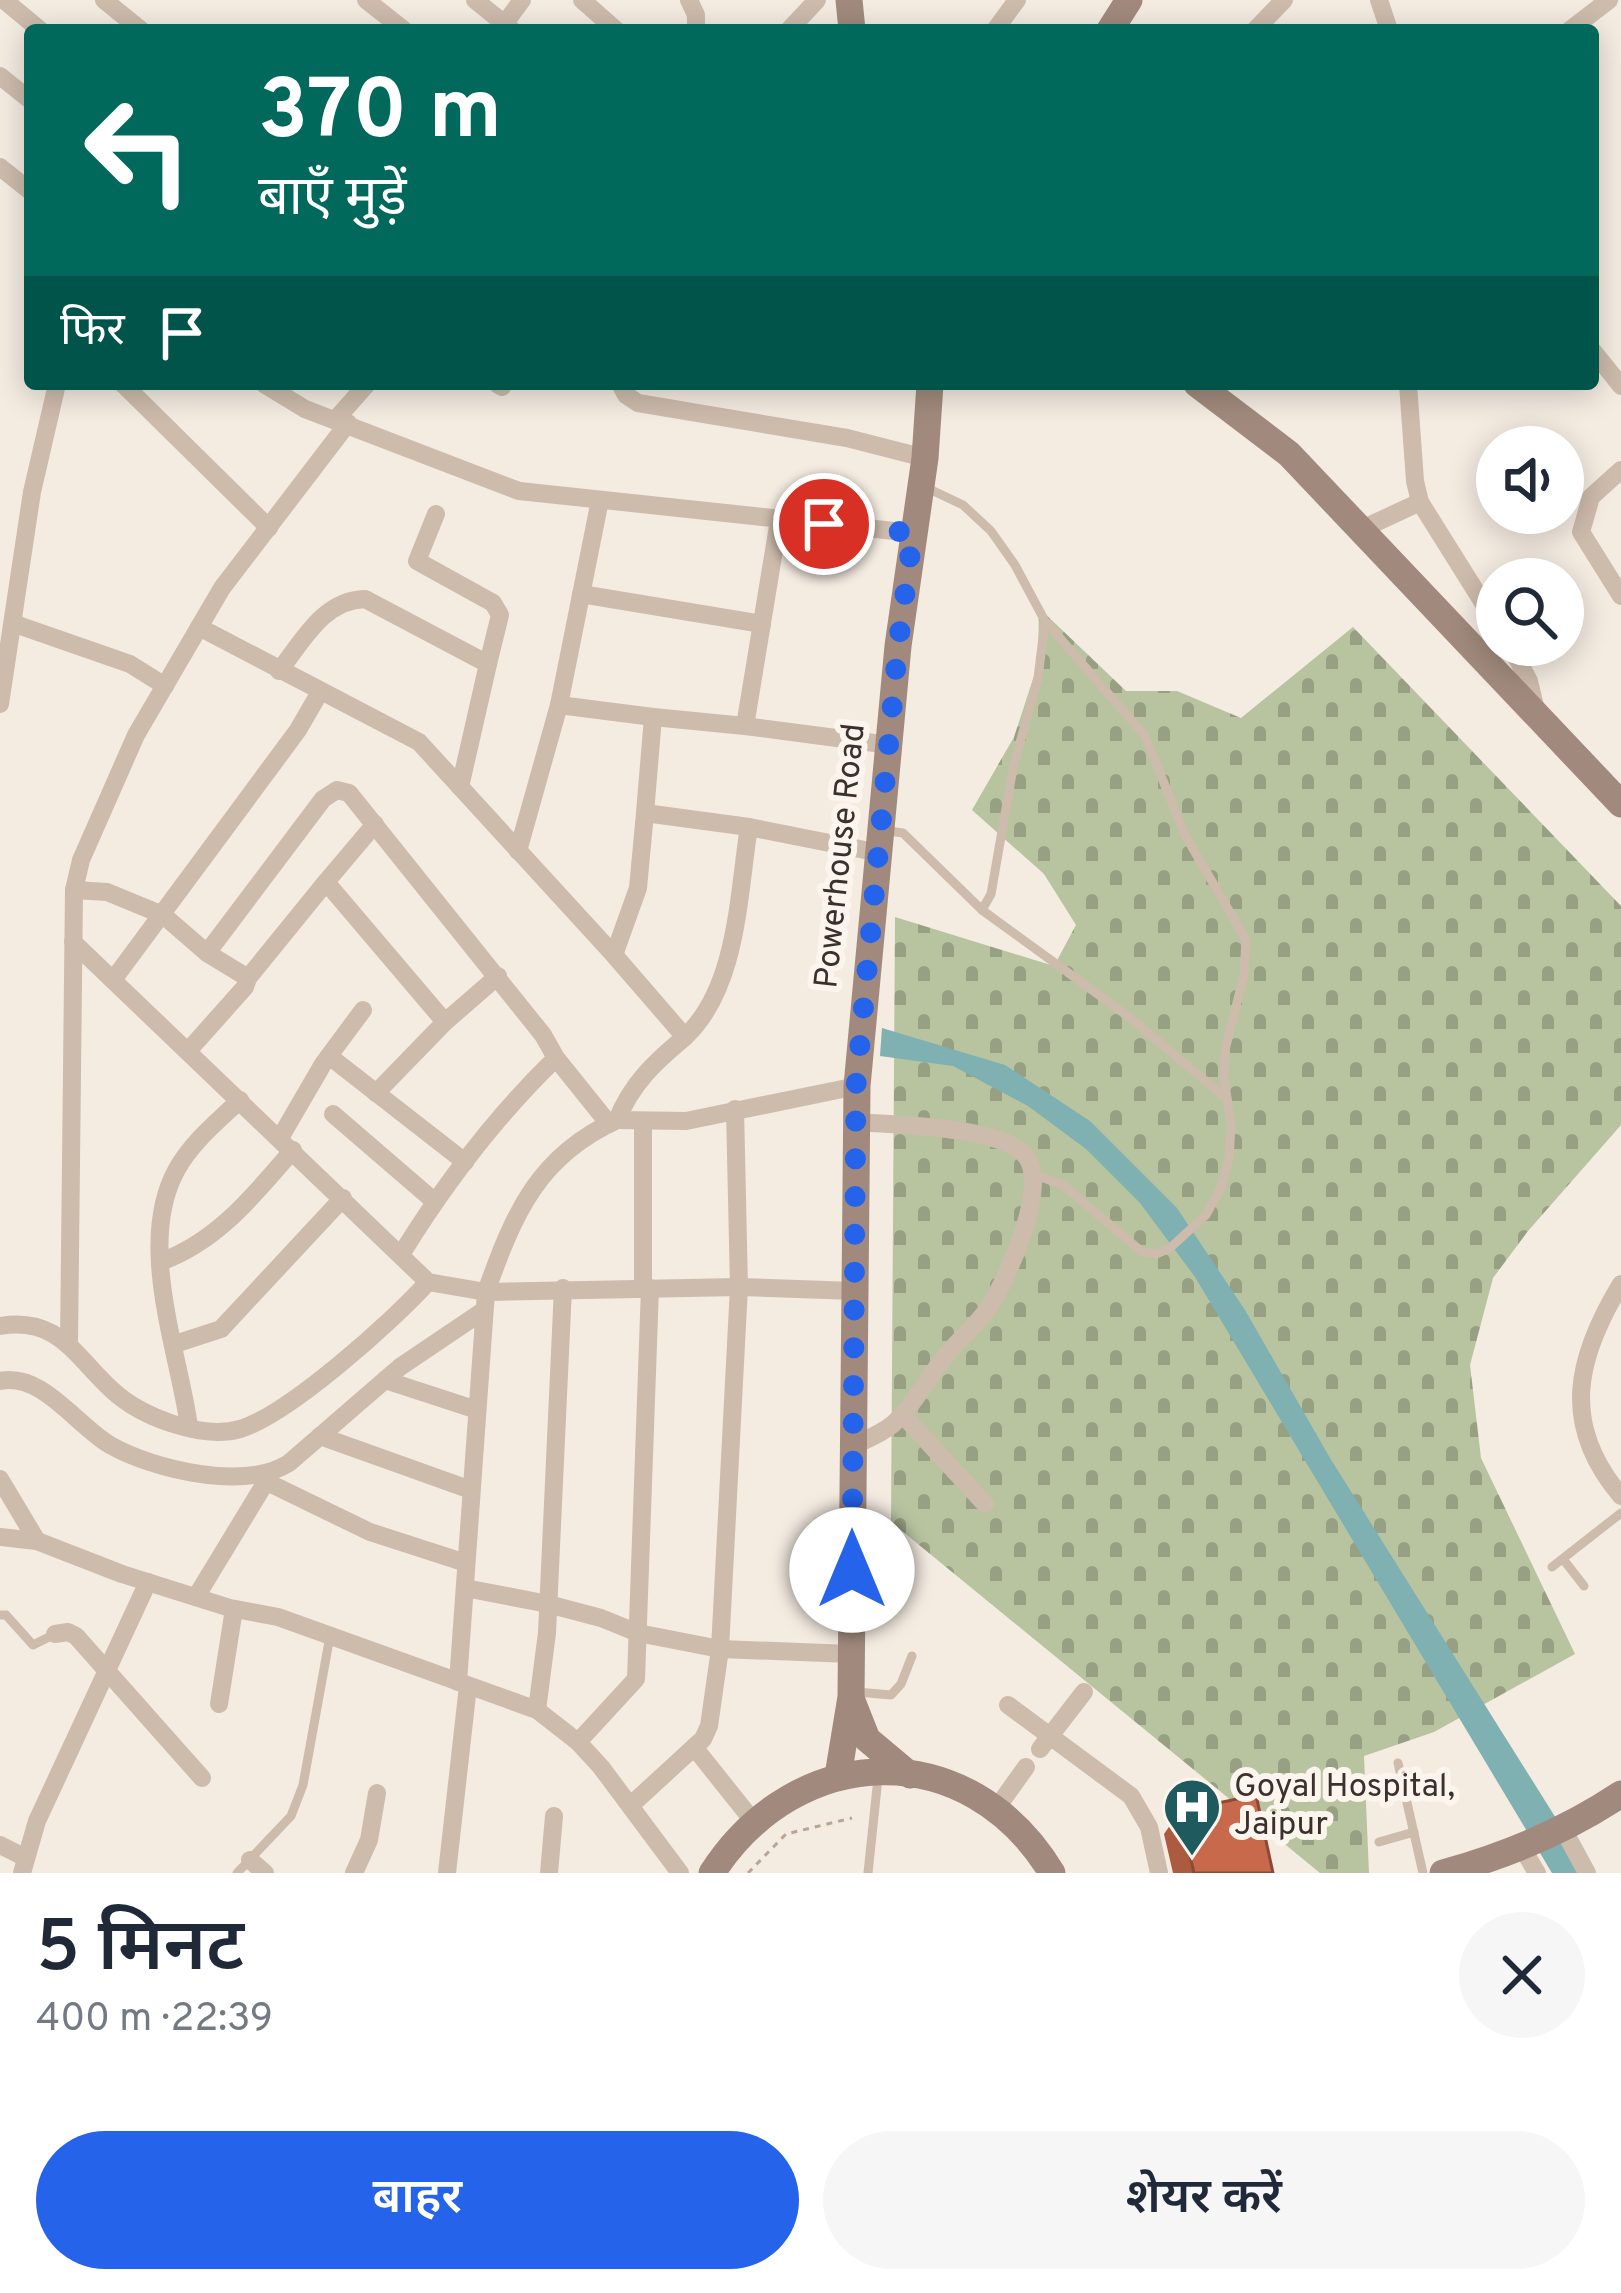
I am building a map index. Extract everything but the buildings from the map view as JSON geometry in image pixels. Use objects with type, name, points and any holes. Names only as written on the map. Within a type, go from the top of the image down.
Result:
[{"type":"main road","name":"Powerhouse Road","points":[[838,1776],[851,1694],[855,1121],[898,646],[929,390]]},
{"type":"main road","points":[[1205,390],[1289,454],[1621,804]]},
{"type":"main road","points":[[851,1694],[867,1739],[910,1775]]},
{"type":"main road","points":[[712,1873],[754,1821],[796,1791],[838,1776],[879,1773],[937,1780],[996,1809],[1026,1835],[1052,1873]]},
{"type":"main road","points":[[1443,1873],[1524,1845],[1621,1794]]},
{"type":"street","points":[[4,0],[33,24]]},
{"type":"street","points":[[104,0],[134,24]]},
{"type":"street","points":[[366,0],[396,24]]},
{"type":"street","points":[[475,0],[502,24]]},
{"type":"street","points":[[581,0],[609,24]]},
{"type":"street","points":[[795,24],[817,0]]},
{"type":"street","points":[[1261,24],[1284,0]]},
{"type":"street","points":[[1578,24],[1610,0]]},
{"type":"street","points":[[0,76],[24,95]]},
{"type":"street","points":[[0,167],[24,186]]},
{"type":"street","points":[[1599,358],[1621,386]]},
{"type":"street","points":[[0,704],[32,492],[56,390]]},
{"type":"street","points":[[129,390],[269,528]]},
{"type":"street","points":[[274,390],[305,409],[519,491],[913,533]]},
{"type":"street","points":[[68,1344],[74,890],[81,860],[136,735],[222,588],[364,390]]},
{"type":"street","points":[[623,390],[638,403],[847,438],[922,471]]},
{"type":"street","points":[[1407,390],[1420,502],[1476,591]]},
{"type":"street","points":[[1621,470],[1591,497],[1581,532],[1621,596]]},
{"type":"street","points":[[518,851],[559,705],[600,500]]},
{"type":"street","points":[[1361,530],[1420,502]]},
{"type":"street","points":[[436,514],[417,561],[494,603],[500,615],[460,788]]},
{"type":"street","points":[[746,726],[779,520]]},
{"type":"street","points":[[581,594],[762,624]]},
{"type":"street","points":[[279,671],[336,604],[365,599],[488,664]]},
{"type":"street","points":[[15,624],[130,664],[165,686]]},
{"type":"street","points":[[199,627],[419,742],[685,1037]]},
{"type":"street","points":[[1521,666],[1538,715]]},
{"type":"street","points":[[112,980],[298,730],[320,692]]},
{"type":"street","points":[[559,705],[890,745]]},
{"type":"street","points":[[614,955],[638,888],[653,717]]},
{"type":"street","points":[[207,952],[323,799],[337,790],[349,793],[498,976],[556,1058],[613,1122]]},
{"type":"street","points":[[645,813],[881,842]]},
{"type":"street","points":[[188,1052],[375,824]]},
{"type":"street","points":[[613,1122],[646,1069],[700,1024],[722,981],[749,827]]},
{"type":"street","points":[[326,882],[445,1022]]},
{"type":"street","points":[[74,890],[107,892],[163,915],[248,978]]},
{"type":"street","points":[[73,942],[435,1285],[482,1298],[563,1288],[854,1291]]},
{"type":"street","points":[[376,1094],[445,1022],[498,976]]},
{"type":"street","points":[[160,1262],[193,1251],[210,1237],[287,1144],[329,1057],[363,1010]]},
{"type":"street","points":[[329,1057],[465,1162]]},
{"type":"street","points":[[402,1253],[434,1201],[517,1096],[556,1058]]},
{"type":"street","points":[[447,1873],[463,1684],[464,1588],[482,1298],[500,1252],[539,1177],[588,1133],[613,1122],[686,1121],[858,1080]]},
{"type":"street","points":[[189,1426],[160,1262],[165,1205],[175,1171],[194,1144],[240,1100]]},
{"type":"street","points":[[631,1805],[694,1747],[709,1726],[720,1649],[739,1287],[735,1109]]},
{"type":"street","points":[[333,1114],[434,1201]]},
{"type":"street","points":[[853,1446],[883,1432],[902,1414],[998,1293],[1028,1216],[1033,1174],[1029,1158],[1019,1150],[978,1134],[855,1121]]},
{"type":"street","points":[[578,1742],[636,1679],[647,1287],[643,1123]]},
{"type":"street","points":[[175,1344],[221,1329],[344,1198]]},
{"type":"street","points":[[1621,1284],[1592,1337],[1579,1384],[1582,1418],[1621,1496]]},
{"type":"street","points":[[0,1326],[40,1325],[68,1344],[114,1392],[145,1415],[215,1433],[243,1428],[290,1401],[435,1285]]},
{"type":"street","points":[[536,1710],[548,1604],[563,1288]]},
{"type":"street","points":[[196,1598],[268,1479],[482,1298]]},
{"type":"street","points":[[0,1381],[19,1379],[110,1444],[150,1462],[206,1474],[268,1479],[370,1532],[466,1563]]},
{"type":"street","points":[[385,1380],[477,1410]]},
{"type":"street","points":[[902,1414],[985,1504]]},
{"type":"street","points":[[320,1436],[471,1490]]},
{"type":"street","points":[[0,1479],[37,1541]]},
{"type":"street","points":[[0,1537],[37,1541],[196,1598],[278,1617],[536,1710],[578,1742],[680,1873]]},
{"type":"street","points":[[0,1845],[24,1866],[37,1822],[148,1582]]},
{"type":"street","points":[[464,1588],[602,1618],[638,1634],[720,1649],[851,1654]]},
{"type":"street","points":[[219,1704],[235,1609]]},
{"type":"street","points":[[55,1634],[76,1636],[202,1778]]},
{"type":"street","points":[[1045,1742],[1084,1692]]},
{"type":"street","points":[[1008,1706],[1045,1742],[1131,1796],[1149,1827],[1159,1873]]},
{"type":"street","points":[[694,1747],[754,1821]]},
{"type":"street","points":[[996,1809],[1026,1767]]},
{"type":"street","points":[[354,1873],[369,1840],[376,1793]]},
{"type":"street","points":[[549,1873],[554,1816]]},
{"type":"street","points":[[1568,1824],[1587,1873]]},
{"type":"street","points":[[1524,1845],[1537,1873]]},
{"type":"lane","points":[[922,471],[991,531],[1045,621],[1145,736],[1185,835],[1246,940],[1244,975],[1225,1049],[1229,1159],[1206,1215],[1170,1248],[1156,1254],[1142,1252],[1063,1185],[1033,1174]]},
{"type":"lane","points":[[982,910],[991,894],[1013,768],[1039,679],[1045,621]]},
{"type":"lane","points":[[881,842],[903,833],[982,910],[1129,1017],[1227,1099]]},
{"type":"lane","points":[[1552,1568],[1621,1513]]},
{"type":"lane","points":[[1563,1559],[1584,1586]]},
{"type":"lane","points":[[0,1615],[6,1615],[33,1645],[55,1634]]},
{"type":"lane","points":[[250,1869],[290,1816],[302,1785],[330,1636]]},
{"type":"lane","points":[[851,1694],[897,1691],[912,1656]]},
{"type":"lane","points":[[1398,1763],[1423,1873]]},
{"type":"lane","points":[[868,1873],[879,1773]]},
{"type":"lane","points":[[1379,1842],[1414,1832]]},
{"type":"path","points":[[748,1873],[786,1834],[852,1818]]},
{"type":"path","points":[[753,1867],[759,1873]]},
{"type":"green space","points":[[1039,608],[1126,691],[1177,691],[1241,718],[1353,627],[1621,906],[1621,1125],[1493,1278],[1470,1365],[1481,1458],[1575,1654],[1434,1732],[1364,1756],[1369,1873],[1320,1873],[891,1522],[895,917],[1054,966],[1076,925],[1044,874],[972,810],[1014,737],[1038,664]]},
{"type":"water","points":[[882,1028],[1005,1065],[1090,1121],[1177,1208],[1245,1310],[1330,1458],[1554,1815],[1584,1873],[1552,1873],[1195,1277],[1140,1203],[1086,1149],[1028,1106],[953,1066],[880,1056]]},
{"type":"place","name":"Goyal Hospital, Jaipur","points":[[1192,1858]]},
{"type":"route","points":[[824,524],[913,533],[856,1086],[852,1570]]}]
